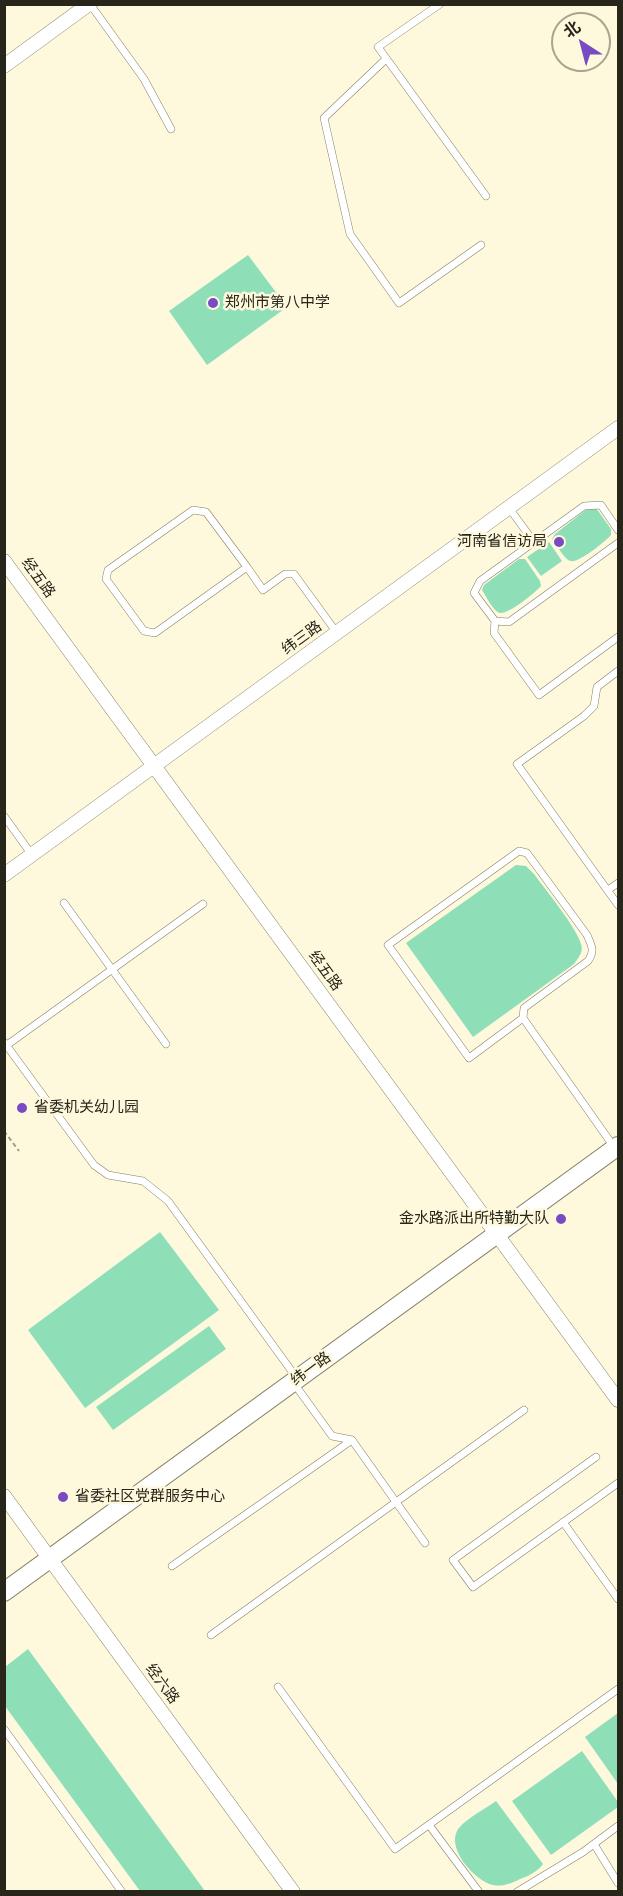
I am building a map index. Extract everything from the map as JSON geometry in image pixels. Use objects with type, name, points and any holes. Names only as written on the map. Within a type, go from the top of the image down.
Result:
[{"type":"street","points":[[4,66],[90,4]]},
{"type":"street","name":"纬三路","points":[[4,875],[618,428]]},
{"type":"street","name":"经五路","points":[[4,561],[618,1400]]},
{"type":"street","name":"纬一路","points":[[4,1592],[617,1148]]},
{"type":"street","name":"经六路","points":[[4,1496],[293,1892]]},
{"type":"lane","points":[[90,4],[144,79],[171,129]]},
{"type":"lane","points":[[440,4],[378,47],[486,196]]},
{"type":"lane","points":[[386,58],[324,118],[350,234],[399,303],[481,245]]},
{"type":"lane","points":[[618,530],[600,505],[584,506],[480,581],[474,593],[495,621],[494,633],[539,695],[618,638]]},
{"type":"lane","points":[[509,508],[534,542]]},
{"type":"lane","points":[[247,567],[155,633],[144,631],[106,579],[108,570],[193,510],[206,512],[247,567],[263,590],[285,574],[294,574],[337,633]]},
{"type":"lane","points":[[495,621],[509,622],[618,543]]},
{"type":"lane","points":[[618,671],[597,687],[594,706],[584,716],[518,764],[618,904]]},
{"type":"lane","points":[[4,816],[32,855]]},
{"type":"lane","points":[[524,1018],[469,1058],[388,945],[519,851],[527,853],[587,935],[593,948],[593,954],[588,961],[524,1008],[524,1018],[617,1148]]},
{"type":"lane","points":[[608,890],[618,883]]},
{"type":"lane","points":[[64,903],[166,1044]]},
{"type":"lane","points":[[203,904],[6,1044],[94,1165],[108,1175],[143,1181],[168,1201],[332,1436],[352,1440],[425,1543]]},
{"type":"lane","points":[[211,1635],[524,1410]]},
{"type":"lane","points":[[172,1566],[352,1440]]},
{"type":"lane","points":[[596,1457],[453,1560],[473,1587],[618,1483]]},
{"type":"lane","points":[[563,1522],[618,1599]]},
{"type":"lane","points":[[278,1687],[395,1850],[618,1689]]},
{"type":"lane","points":[[4,1730],[122,1892]]},
{"type":"lane","points":[[429,1825],[479,1892]]},
{"type":"lane","points":[[517,1892],[594,1844],[618,1826]]},
{"type":"lane","points":[[594,1844],[618,1883]]},
{"type":"path","points":[[4,1131],[19,1151]]},
{"type":"green space","points":[[248,255],[287,307],[207,365],[169,311]]},
{"type":"green space","points":[[596,508],[611,529],[611,535],[586,555],[575,561],[568,560],[552,539],[555,534],[587,509]]},
{"type":"green space","points":[[549,542],[562,561],[541,576],[527,557]]},
{"type":"green space","points":[[519,559],[525,559],[541,586],[515,607],[504,612],[497,612],[482,590],[484,585]]},
{"type":"green space","points":[[516,865],[526,866],[553,899],[578,937],[582,947],[581,952],[574,964],[473,1037],[406,943]]},
{"type":"green space","points":[[160,1232],[219,1310],[85,1408],[28,1330]]},
{"type":"green space","points":[[209,1326],[226,1349],[113,1430],[96,1407]]},
{"type":"green space","points":[[28,1649],[205,1891],[140,1891],[5,1706],[5,1667]]},
{"type":"green space","points":[[618,1713],[618,1784],[585,1737]]},
{"type":"green space","points":[[582,1751],[618,1802],[618,1807],[551,1855],[512,1801]]},
{"type":"green space","points":[[496,1801],[543,1864],[530,1875],[500,1885],[486,1882],[470,1870],[458,1853],[455,1844],[455,1836],[462,1824]]},
{"type":"place","name":"郑州市第八中学","points":[[213,303]]},
{"type":"place","name":"河南省信访局","points":[[559,542]]},
{"type":"place","name":"省委机关幼儿园","points":[[22,1108]]},
{"type":"place","name":"金水路派出所特勤大队","points":[[561,1219]]},
{"type":"place","name":"省委社区党群服务中心","points":[[63,1497]]}]
